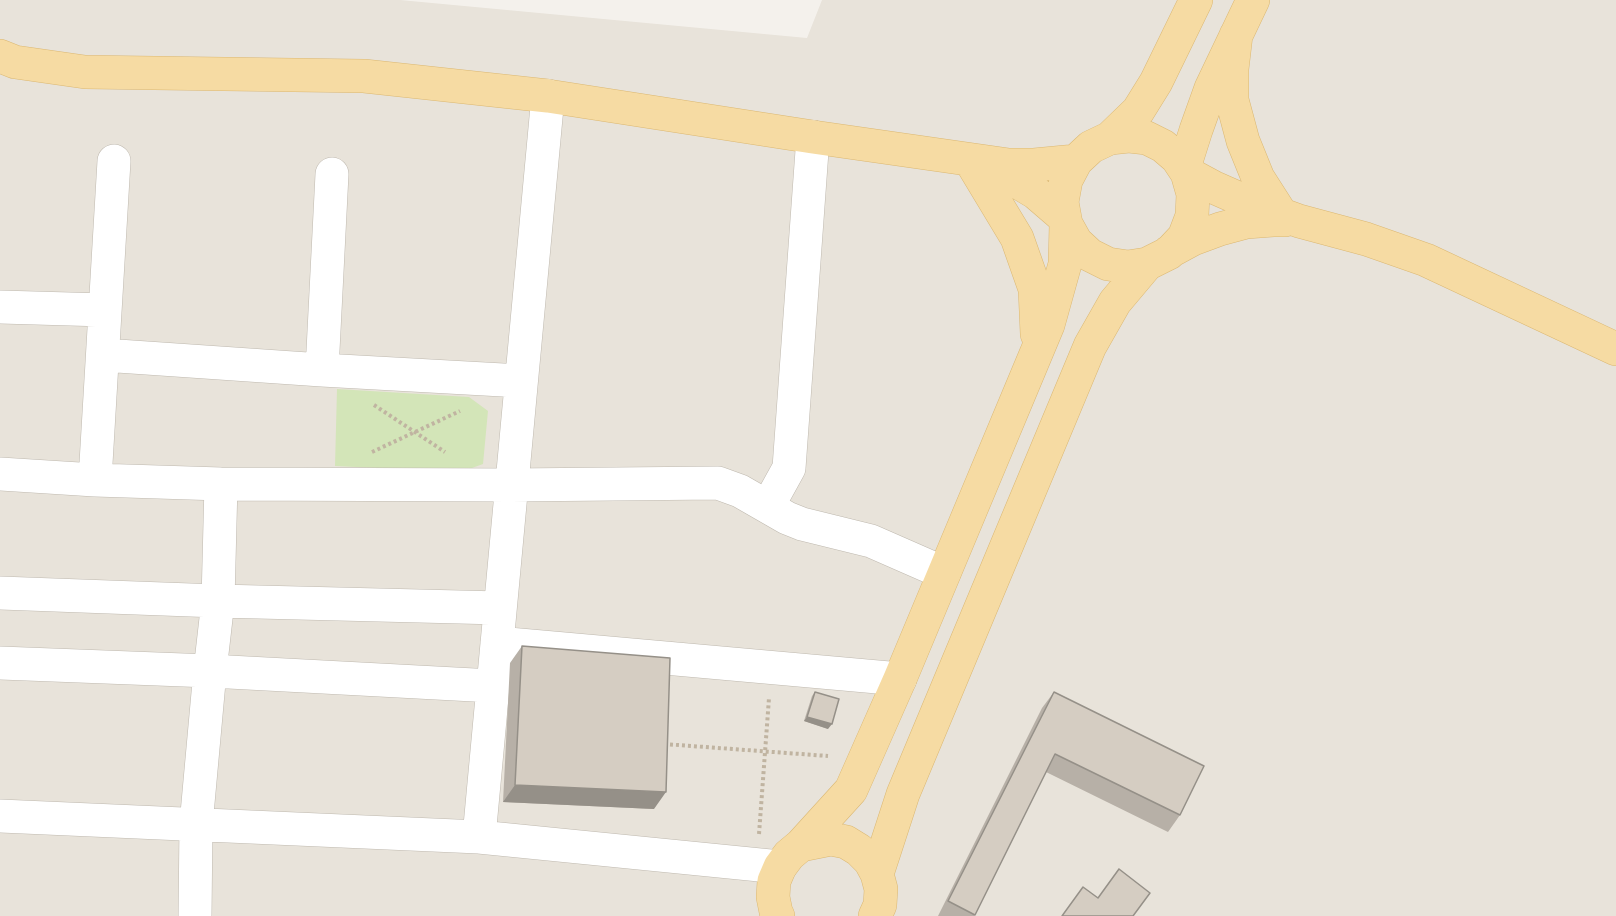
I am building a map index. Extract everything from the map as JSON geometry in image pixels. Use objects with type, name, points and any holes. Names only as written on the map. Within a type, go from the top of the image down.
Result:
[{"type":"main road","points":[[1110,138],[1138,111],[1156,82],[1196,0]]},
{"type":"main road","points":[[1186,171],[1196,130],[1211,87],[1253,0]]},
{"type":"main road","points":[[1236,35],[1232,69],[1232,100],[1242,141],[1258,178],[1290,217]]},
{"type":"main road","points":[[0,56],[15,62],[85,72],[364,76],[548,96],[966,161],[1034,165],[1076,161]]},
{"type":"main road","points":[[776,915],[773,897],[779,859],[850,790],[900,679],[1048,325],[1065,264],[1065,221],[1062,202],[1066,180],[1076,161],[1091,147],[1110,138],[1129,135],[1147,138],[1163,146],[1178,158],[1186,171],[1193,194],[1192,216],[1184,237],[1158,259],[1115,302],[1090,346],[903,794],[878,874]]},
{"type":"main road","points":[[966,161],[1011,178],[1036,193],[1065,221],[1076,242],[1090,255],[1108,264],[1128,267],[1158,259],[1193,239],[1220,229],[1290,217]]},
{"type":"main road","points":[[966,161],[1017,238],[1035,289],[1038,331],[1034,358]]},
{"type":"main road","points":[[1186,171],[1213,187],[1246,202],[1426,260],[1616,349]]},
{"type":"main road","points":[[779,859],[831,839],[846,842],[859,850],[878,874],[881,889],[880,905],[875,916]]},
{"type":"street","points":[[479,837],[548,96]]},
{"type":"street","points":[[768,506],[789,468],[813,137]]},
{"type":"street","points":[[95,480],[114,161]]},
{"type":"street","points":[[332,174],[337,371]]},
{"type":"street","points":[[0,307],[105,310]]},
{"type":"street","points":[[103,355],[521,381]]},
{"type":"street","points":[[0,474],[221,484],[718,483],[740,491],[802,524],[871,541],[944,573]]},
{"type":"street","points":[[195,916],[196,825],[218,601],[221,484]]},
{"type":"street","points":[[0,593],[500,608]]},
{"type":"street","points":[[497,643],[900,679]]},
{"type":"street","points":[[0,663],[493,686]]},
{"type":"street","points":[[0,816],[479,837],[779,859]]},
{"type":"path","points":[[337,371],[350,390],[472,469],[472,485]]},
{"type":"path","points":[[342,484],[342,467],[477,403],[479,379]]},
{"type":"path","points":[[772,668],[765,752],[779,859]]},
{"type":"path","points":[[656,743],[828,756]]},
{"type":"shaded area","points":[[0,0],[400,0],[807,38],[822,0],[1616,0],[1616,916],[0,916]]},
{"type":"green space","points":[[337,389],[469,397],[488,411],[483,464],[461,472],[335,466]]},
{"type":"building","points":[[522,646],[670,658],[666,792],[515,785]]},
{"type":"building","points":[[815,692],[839,699],[832,724],[807,717]]},
{"type":"building","points":[[1054,692],[1204,766],[1180,815],[1055,754],[975,915],[948,901]]},
{"type":"building","points":[[1119,869],[1150,893],[1133,916],[1062,916],[1083,887],[1098,898]]}]
